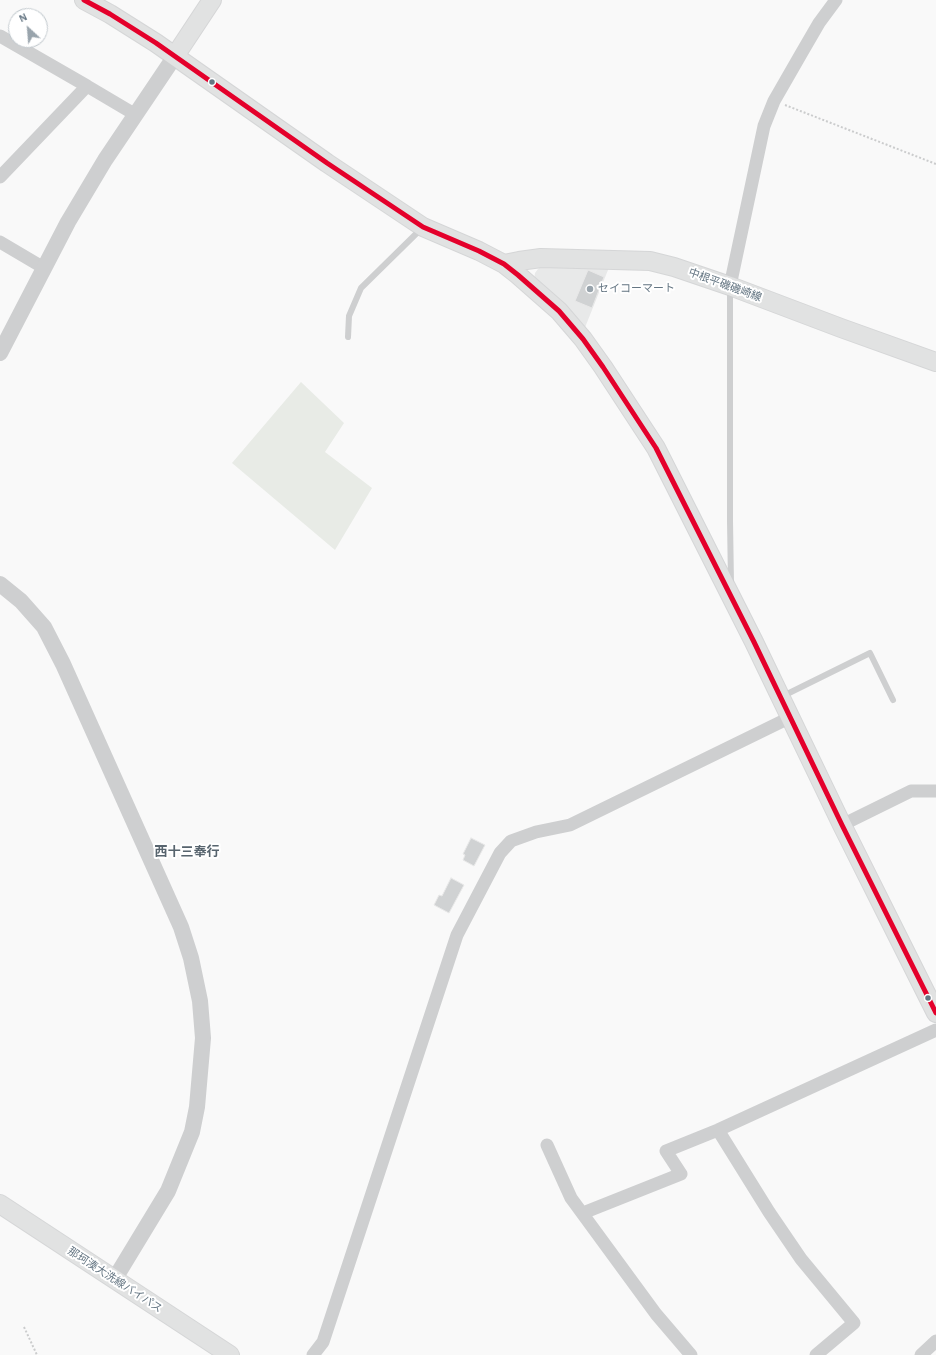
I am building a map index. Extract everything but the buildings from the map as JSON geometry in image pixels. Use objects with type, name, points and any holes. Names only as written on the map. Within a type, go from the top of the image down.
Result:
[{"type":"main road","points":[[84,0],[116,18],[175,56],[327,163],[423,227],[479,251],[504,264],[518,274],[558,311],[583,339],[604,367],[656,448],[791,717],[842,825],[936,1012]]},
{"type":"main road","points":[[175,56],[212,0]]},
{"type":"main road","name":"中根平磯磯崎線","points":[[504,264],[541,258],[650,261],[674,267],[730,286],[936,362]]},
{"type":"main road","name":"那珂湊大洗線バイパス","points":[[0,1204],[230,1355]]},
{"type":"street","points":[[730,286],[764,126],[774,100],[820,23],[836,0]]},
{"type":"street","points":[[0,36],[136,115]]},
{"type":"street","points":[[0,353],[72,216],[105,160],[175,56]]},
{"type":"street","points":[[0,177],[86,86]]},
{"type":"street","points":[[1,246],[44,268]]},
{"type":"street","points":[[0,584],[21,601],[44,627],[63,664],[181,926],[191,958],[200,1001],[203,1038],[197,1107],[192,1132],[168,1191],[114,1280]]},
{"type":"street","points":[[313,1355],[323,1342],[457,935],[500,852],[511,841],[536,832],[570,825],[791,717]]},
{"type":"street","points":[[842,825],[911,791],[936,791]]},
{"type":"street","points":[[584,1213],[680,1174],[666,1151],[718,1130],[936,1030]]},
{"type":"street","points":[[718,1130],[769,1212],[802,1259],[854,1323],[816,1355]]},
{"type":"street","points":[[546,1145],[571,1198],[584,1213],[656,1314],[691,1355]]},
{"type":"street","points":[[921,1355],[936,1341]]},
{"type":"lane","points":[[348,337],[349,316],[361,288],[423,227]]},
{"type":"lane","points":[[730,286],[731,597]]},
{"type":"lane","points":[[781,697],[870,653],[893,700]]},
{"type":"path","points":[[774,100],[936,164]]},
{"type":"path","points":[[24,1327],[37,1355]]},
{"type":"shaded area","points":[[543,265],[610,265],[584,330],[534,280],[535,273]]},
{"type":"shaded area","points":[[301,382],[344,423],[325,452],[372,488],[335,550],[232,463]]},
{"type":"transit line","points":[[84,0],[110,14],[156,43],[327,163],[423,227],[479,251],[504,264],[559,311],[583,339],[656,448],[754,642],[842,825],[936,1013]]},
{"type":"place","name":"セイコーマート","points":[[590,289]]},
{"type":"district","name":"西十三奉行","points":[[187,852]]}]
